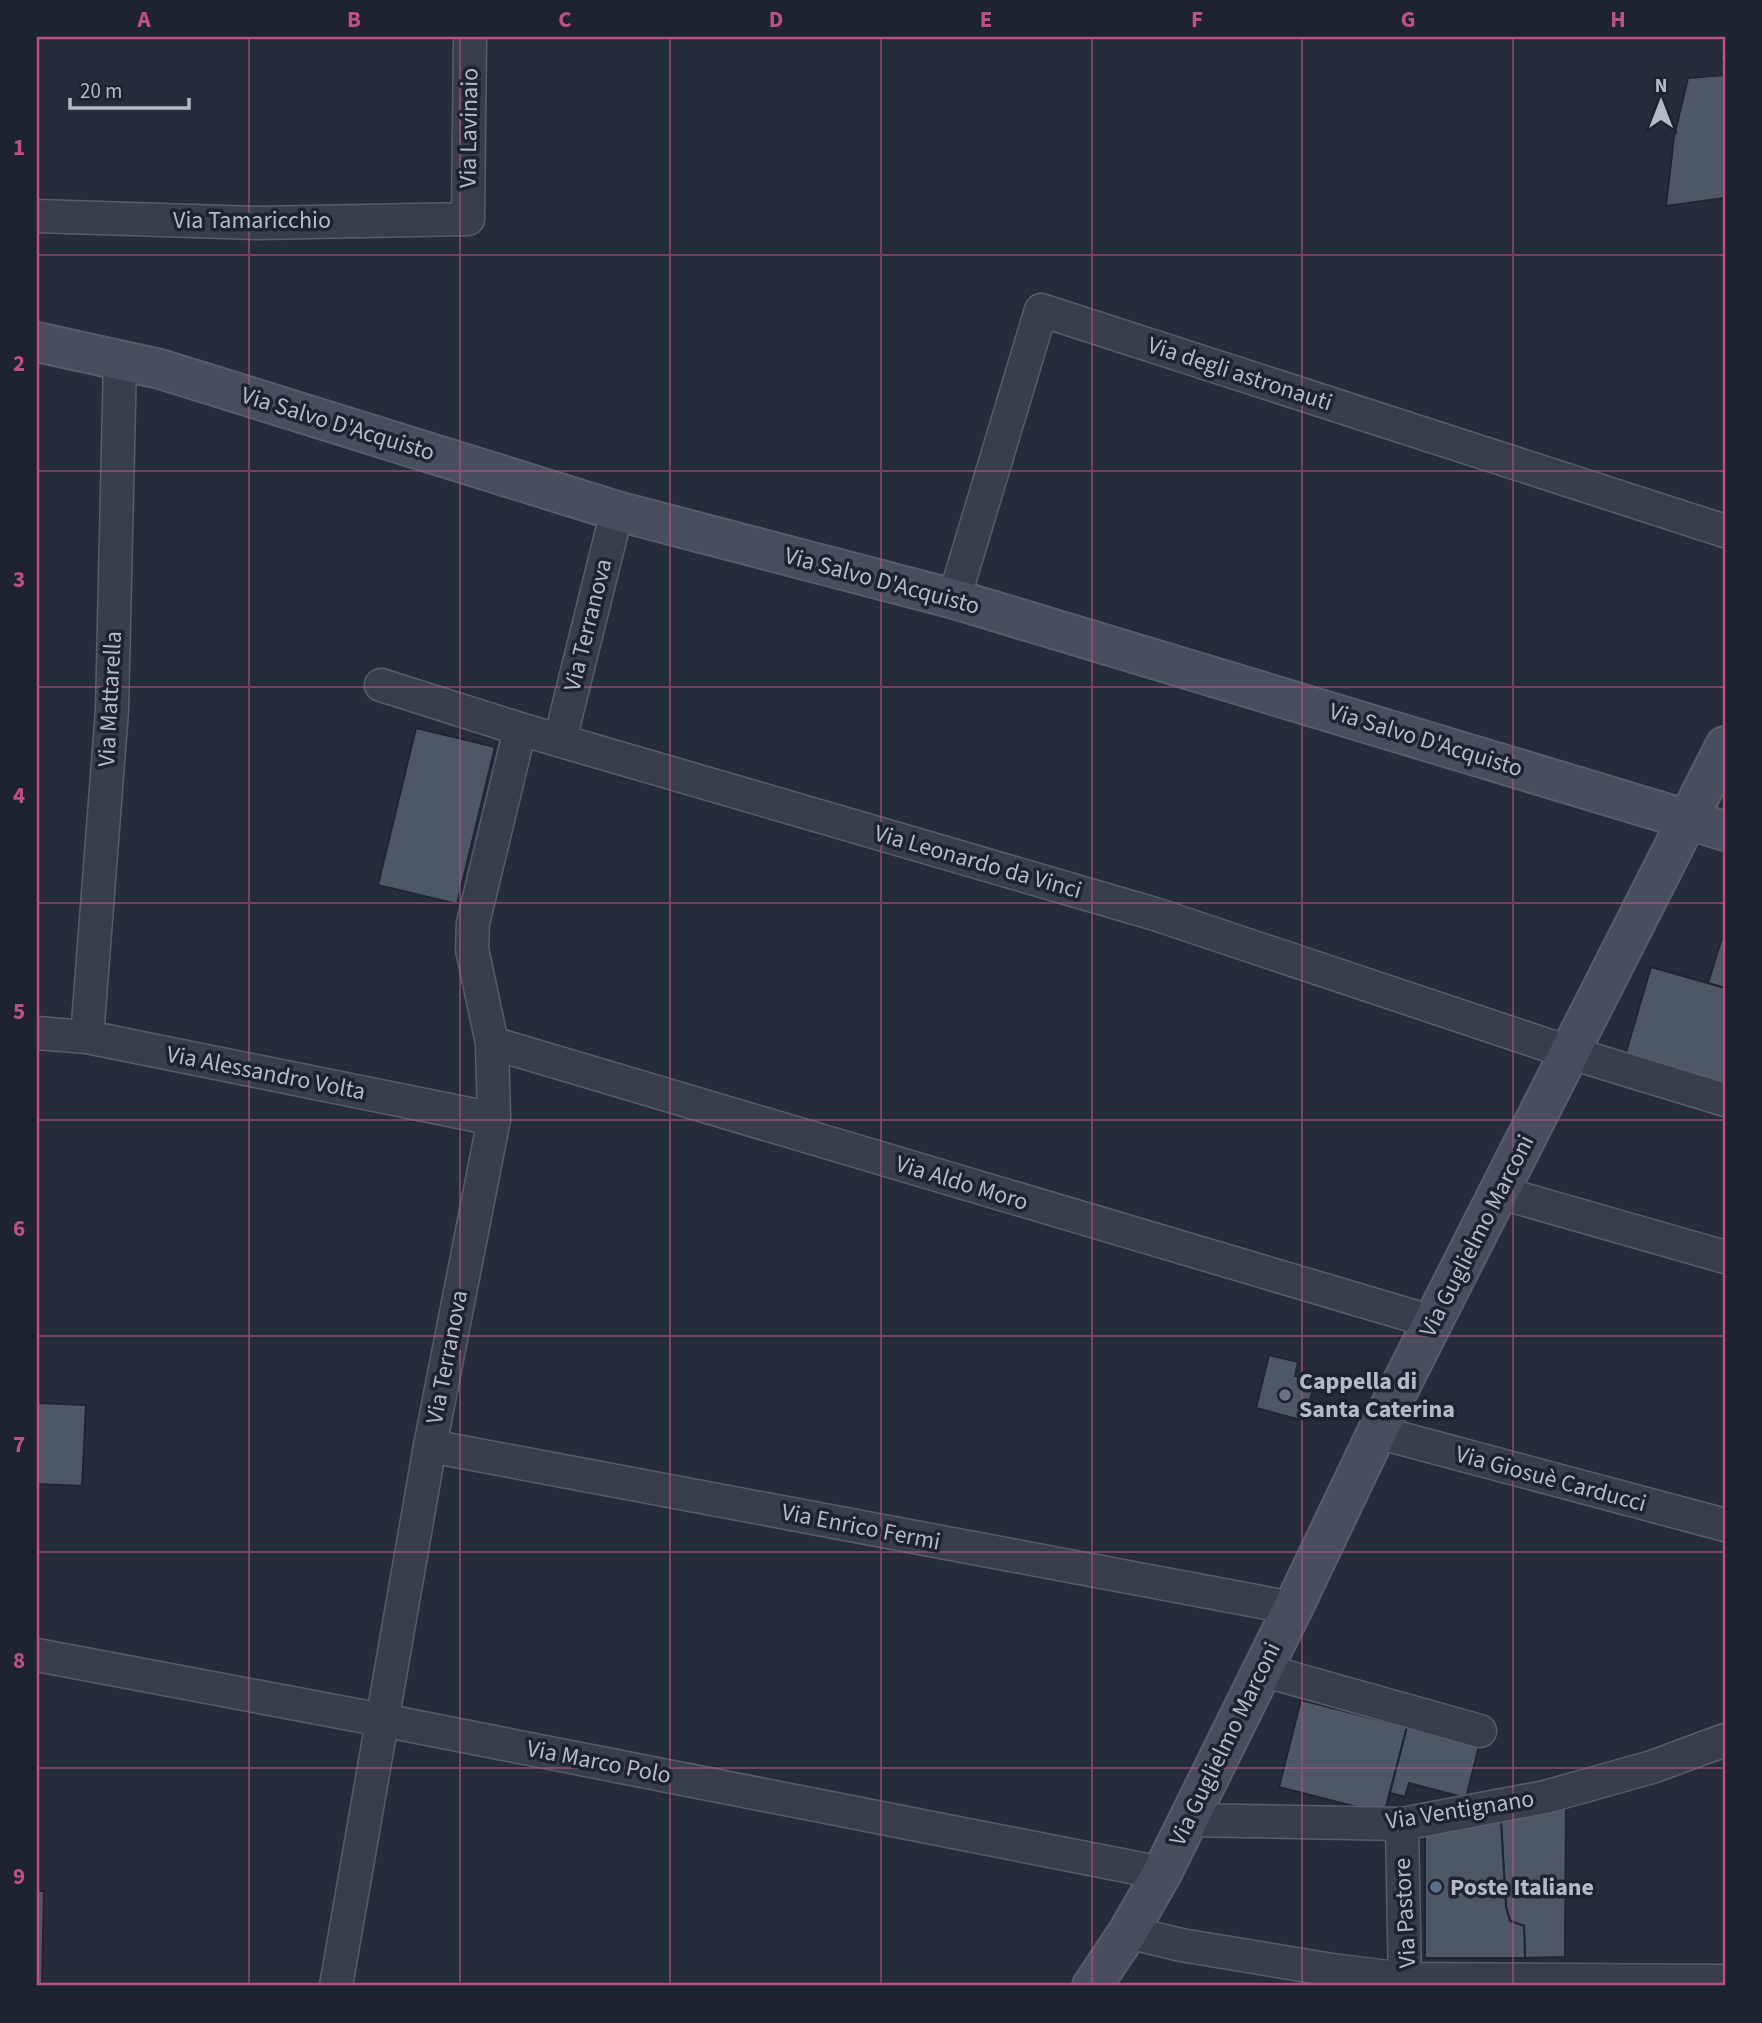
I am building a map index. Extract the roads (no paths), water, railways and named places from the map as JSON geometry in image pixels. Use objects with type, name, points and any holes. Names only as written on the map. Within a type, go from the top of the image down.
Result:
[{"type":"main road","name":"Via Salvo D'Acquisto","points":[[37,342],[160,369],[617,511],[954,599],[1725,831]]},
{"type":"main road","name":"Via Guglielmo Marconi","points":[[1092,1986],[1128,1932],[1162,1872],[1377,1432],[1725,746]]},
{"type":"street","name":"Via Lavinaio","points":[[468,219],[470,37]]},
{"type":"street","name":"Via Tamaricchio","points":[[37,216],[259,223],[468,219]]},
{"type":"street","name":"Via degli astronauti","points":[[954,599],[1041,310],[1725,531]]},
{"type":"street","name":"Via Mattarella","points":[[87,1037],[112,710],[120,361]]},
{"type":"street","name":"Via Terranova","points":[[560,740],[617,511]]},
{"type":"street","name":"Via Leonardo da Vinci","points":[[381,685],[520,729],[1155,914],[1571,1053],[1725,1100]]},
{"type":"street","name":"Via Terranova","points":[[336,1986],[430,1446],[494,1119],[492,1043],[472,949],[473,923],[520,729]]},
{"type":"street","name":"Via Alessandro Volta","points":[[37,1033],[87,1037],[494,1119]]},
{"type":"street","name":"Via Aldo Moro","points":[[492,1043],[1433,1322]]},
{"type":"street","points":[[1498,1192],[1725,1257]]},
{"type":"street","name":"Via Giosuè Carducci","points":[[1377,1432],[1725,1525]]},
{"type":"street","name":"Via Enrico Fermi","points":[[430,1446],[1293,1608]]},
{"type":"street","name":"Via Marco Polo","points":[[37,1654],[1162,1872]]},
{"type":"street","points":[[1262,1670],[1480,1731]]},
{"type":"street","name":"Via Ventignano","points":[[1186,1821],[1402,1824],[1545,1797],[1652,1767],[1725,1741]]},
{"type":"street","name":"Via Pastore","points":[[1402,1824],[1405,1982],[1725,1981]]},
{"type":"street","points":[[1128,1932],[1181,1945],[1405,1982]]},
{"type":"place","name":"Cappella di Santa Caterina","points":[[1285,1395]]},
{"type":"place","name":"Poste Italiane","points":[[1436,1887]]}]
